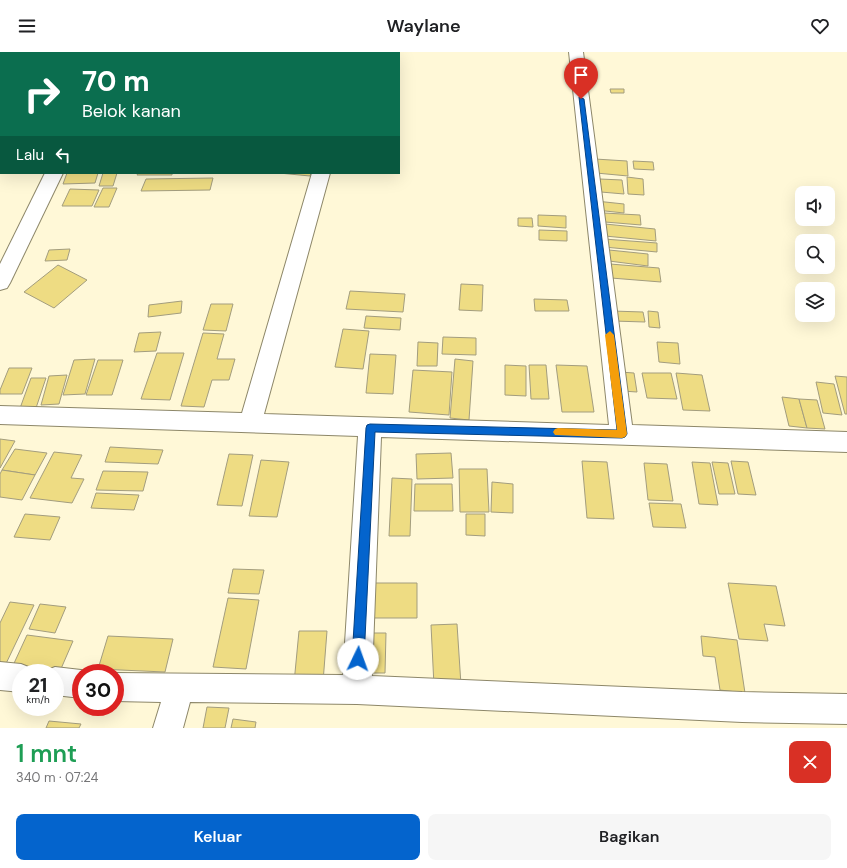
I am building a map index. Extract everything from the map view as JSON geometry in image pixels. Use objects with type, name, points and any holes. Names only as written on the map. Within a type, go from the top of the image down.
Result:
[{"type":"street","points":[[576,52],[622,434]]},
{"type":"street","points":[[0,284],[54,174]]},
{"type":"street","points":[[250,423],[321,174]]},
{"type":"street","points":[[0,415],[370,428],[622,434],[847,442]]},
{"type":"street","points":[[357,690],[370,428]]},
{"type":"street","points":[[0,676],[12,677]]},
{"type":"street","points":[[124,687],[357,690],[847,710]]},
{"type":"street","points":[[168,728],[179,688]]},
{"type":"building","points":[[610,89],[624,89],[624,93],[611,93]]},
{"type":"building","points":[[595,159],[627,161],[628,176],[596,173]]},
{"type":"building","points":[[633,161],[653,162],[654,170],[634,169]]},
{"type":"building","points":[[67,174],[98,174],[95,183],[63,184]]},
{"type":"building","points":[[103,174],[117,174],[113,186],[99,186]]},
{"type":"building","points":[[138,174],[172,174],[172,175]]},
{"type":"building","points":[[289,174],[311,174],[310,176]]},
{"type":"building","points":[[627,177],[643,179],[644,195],[628,194]]},
{"type":"building","points":[[213,178],[210,190],[141,191],[146,179]]},
{"type":"building","points":[[600,179],[622,180],[624,194],[601,192]]},
{"type":"building","points":[[103,188],[117,188],[109,207],[94,207]]},
{"type":"building","points":[[70,189],[99,190],[92,206],[62,206]]},
{"type":"building","points":[[596,201],[624,204],[624,213],[596,210]]},
{"type":"building","points":[[604,213],[640,215],[641,225],[605,222]]},
{"type":"building","points":[[538,215],[566,216],[566,228],[538,226]]},
{"type":"building","points":[[518,218],[532,218],[533,227],[518,226]]},
{"type":"building","points":[[605,224],[655,229],[656,241],[605,236]]},
{"type":"building","points":[[539,230],[567,231],[567,241],[539,240]]},
{"type":"building","points":[[604,239],[657,243],[657,252],[604,247]]},
{"type":"building","points":[[70,249],[67,260],[45,261],[49,250]]},
{"type":"building","points":[[609,250],[648,254],[648,266],[609,261]]},
{"type":"building","points":[[610,264],[659,268],[661,282],[611,278]]},
{"type":"building","points":[[58,265],[87,280],[54,308],[24,292]]},
{"type":"building","points":[[461,284],[483,285],[482,311],[459,310]]},
{"type":"building","points":[[350,291],[405,294],[403,312],[346,309]]},
{"type":"building","points":[[534,299],[567,300],[569,311],[535,311]]},
{"type":"building","points":[[182,301],[181,313],[148,317],[149,305]]},
{"type":"building","points":[[211,304],[233,304],[226,331],[203,330]]},
{"type":"building","points":[[612,311],[643,312],[645,322],[613,321]]},
{"type":"building","points":[[648,311],[658,312],[660,328],[649,327]]},
{"type":"building","points":[[366,316],[401,318],[400,330],[364,328]]},
{"type":"building","points":[[343,329],[369,331],[363,369],[335,367]]},
{"type":"building","points":[[161,332],[156,351],[134,352],[139,333]]},
{"type":"building","points":[[203,333],[224,334],[217,359],[235,359],[229,380],[212,380],[204,407],[181,406]]},
{"type":"building","points":[[443,337],[476,338],[476,355],[442,354]]},
{"type":"building","points":[[418,342],[438,343],[437,366],[417,366]]},
{"type":"building","points":[[657,342],[678,343],[680,364],[659,362]]},
{"type":"building","points":[[157,353],[184,353],[170,400],[141,399]]},
{"type":"building","points":[[370,354],[396,355],[393,394],[366,393]]},
{"type":"building","points":[[95,359],[85,394],[63,395],[74,360]]},
{"type":"building","points":[[455,359],[473,361],[469,420],[450,418]]},
{"type":"building","points":[[98,360],[123,360],[112,395],[86,395]]},
{"type":"building","points":[[505,365],[526,366],[526,396],[505,395]]},
{"type":"building","points":[[529,365],[546,365],[549,399],[531,399]]},
{"type":"building","points":[[556,365],[587,366],[594,412],[562,412]]},
{"type":"building","points":[[9,368],[32,368],[22,394],[0,394],[0,390]]},
{"type":"building","points":[[413,370],[452,372],[449,415],[409,412]]},
{"type":"building","points":[[620,372],[634,373],[637,392],[622,391]]},
{"type":"building","points":[[642,373],[671,373],[677,399],[647,398]]},
{"type":"building","points":[[676,373],[702,375],[710,411],[683,410]]},
{"type":"building","points":[[67,375],[59,404],[41,405],[49,376]]},
{"type":"building","points":[[835,376],[847,377],[847,414],[845,414]]},
{"type":"building","points":[[31,378],[46,378],[35,411],[19,411]]},
{"type":"building","points":[[816,382],[834,384],[842,415],[823,413]]},
{"type":"building","points":[[782,397],[799,399],[807,428],[789,426]]},
{"type":"building","points":[[799,399],[817,400],[825,429],[807,428]]},
{"type":"building","points":[[0,439],[15,441],[0,468]]},
{"type":"building","points":[[110,447],[163,450],[158,464],[105,462]]},
{"type":"building","points":[[15,449],[47,453],[35,475],[2,470]]},
{"type":"building","points":[[54,452],[82,455],[71,478],[84,479],[72,503],[30,498]]},
{"type":"building","points":[[451,453],[453,478],[417,479],[416,454]]},
{"type":"building","points":[[229,454],[253,455],[242,506],[217,505]]},
{"type":"building","points":[[261,460],[289,462],[277,517],[249,516]]},
{"type":"building","points":[[582,461],[607,462],[614,519],[587,518]]},
{"type":"building","points":[[731,461],[748,462],[756,495],[738,494]]},
{"type":"building","points":[[692,462],[710,463],[718,505],[699,504]]},
{"type":"building","points":[[712,462],[728,463],[735,494],[719,494]]},
{"type":"building","points":[[644,463],[667,464],[673,501],[648,500]]},
{"type":"building","points":[[459,469],[487,469],[489,512],[460,512]]},
{"type":"building","points":[[2,470],[35,475],[22,500],[0,497],[0,474]]},
{"type":"building","points":[[103,471],[148,472],[143,491],[96,490]]},
{"type":"building","points":[[392,478],[412,479],[410,536],[389,536]]},
{"type":"building","points":[[492,482],[513,484],[513,513],[491,512]]},
{"type":"building","points":[[415,484],[452,484],[453,511],[414,511]]},
{"type":"building","points":[[96,493],[139,495],[134,510],[91,508]]},
{"type":"building","points":[[649,503],[681,504],[686,528],[653,527]]},
{"type":"building","points":[[25,514],[60,517],[50,540],[14,537]]},
{"type":"building","points":[[466,514],[485,514],[485,536],[466,535]]},
{"type":"building","points":[[233,569],[264,570],[259,594],[228,593]]},
{"type":"building","points":[[373,583],[417,583],[417,618],[371,618]]},
{"type":"building","points":[[728,583],[776,586],[785,626],[764,624],[768,641],[739,639]]},
{"type":"building","points":[[228,598],[259,600],[246,669],[213,667]]},
{"type":"building","points":[[10,602],[34,605],[2,672],[0,671],[0,623]]},
{"type":"building","points":[[40,604],[66,607],[55,633],[29,629]]},
{"type":"building","points":[[457,624],[461,685],[434,686],[431,625]]},
{"type":"building","points":[[299,631],[327,631],[323,682],[294,683]]},
{"type":"building","points":[[362,633],[386,633],[385,673],[360,673]]},
{"type":"building","points":[[27,635],[73,641],[63,664],[14,664]]},
{"type":"building","points":[[108,636],[173,639],[165,672],[124,670],[124,664],[100,664]]},
{"type":"building","points":[[701,636],[737,640],[745,693],[720,690],[715,657],[703,656]]},
{"type":"building","points":[[207,707],[229,708],[225,728],[203,728]]},
{"type":"building","points":[[233,719],[256,722],[255,728],[231,728]]},
{"type":"building","points":[[49,721],[81,724],[79,728],[46,728]]},
{"type":"slow traffic","points":[[558,432],[622,434],[610,335]]},
{"type":"route","points":[[358,659],[370,428],[622,434],[581,99]]}]
